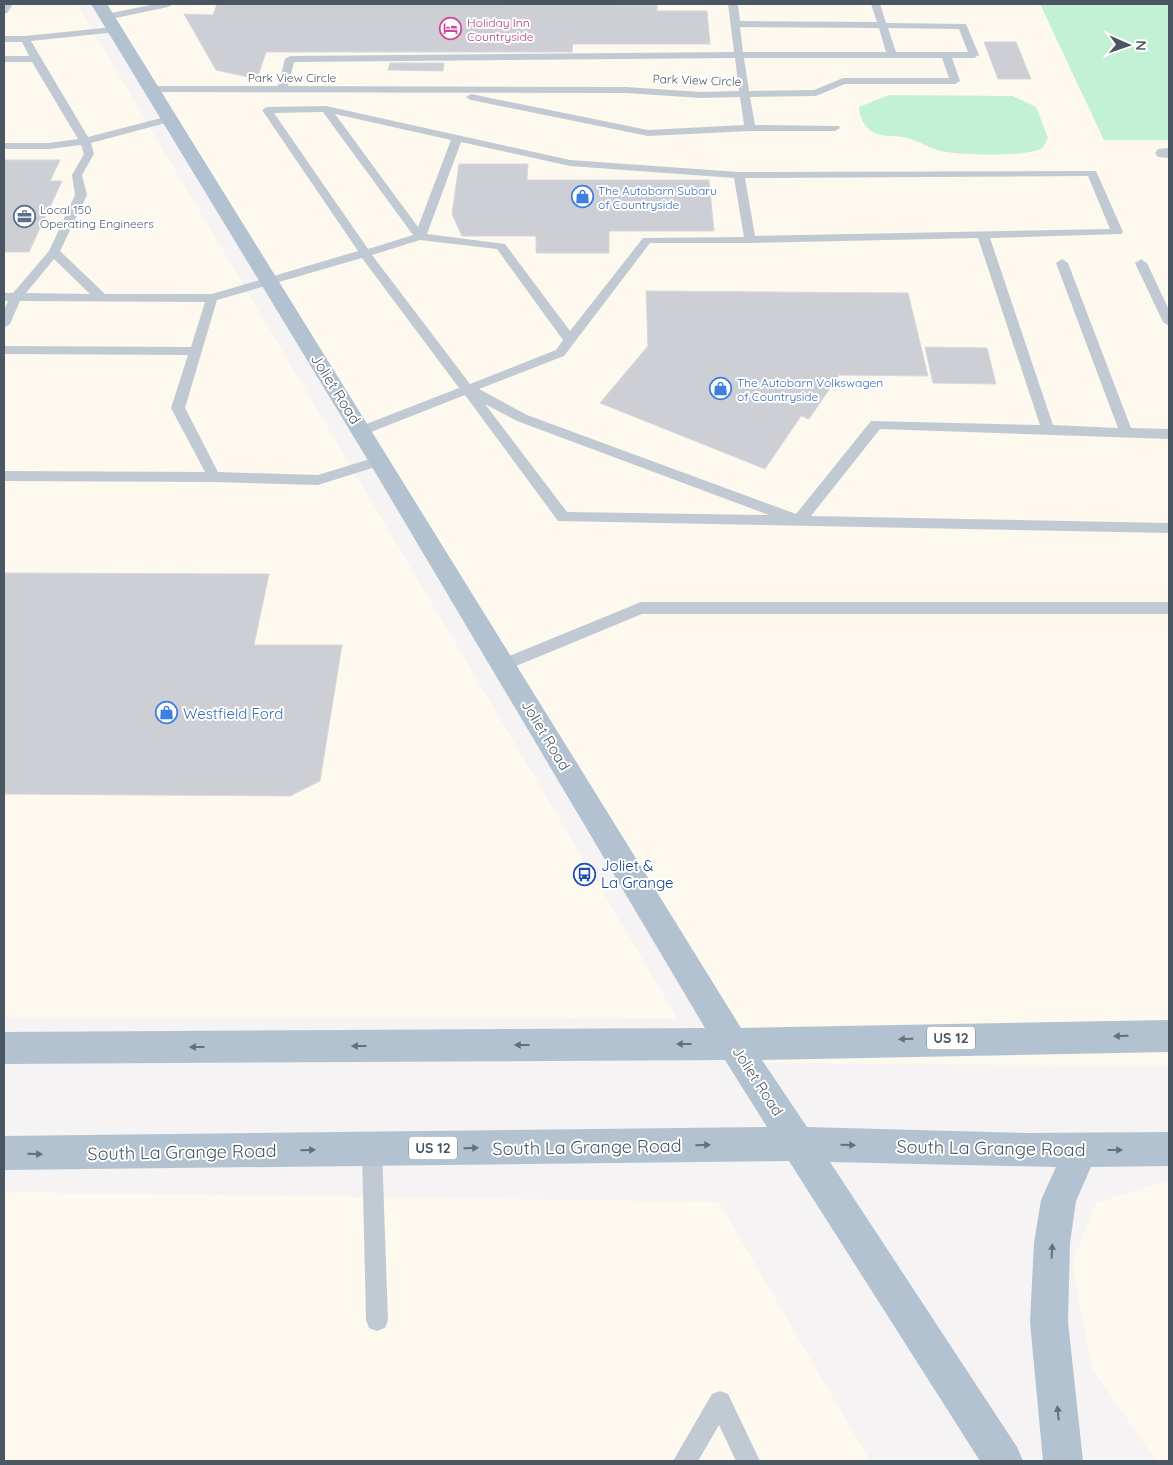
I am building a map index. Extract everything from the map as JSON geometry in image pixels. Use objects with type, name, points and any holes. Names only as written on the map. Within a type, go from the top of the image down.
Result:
[{"type":"main road","name":"Joliet Road","points":[[106,17],[362,431],[733,1044],[1003,1461]]},
{"type":"main road","name":"US 12","points":[[4,1048],[733,1044],[1169,1036]]},
{"type":"main road","name":"South La Grange Road","points":[[4,1153],[799,1144],[1081,1150],[1169,1149]]},
{"type":"main road","points":[[1063,1461],[1049,1322],[1052,1243],[1059,1200],[1081,1150]]},
{"type":"lane","points":[[4,10],[8,4]]},
{"type":"lane","points":[[4,39],[25,39],[106,17],[166,4]]},
{"type":"lane","name":"Park View Circle","points":[[151,89],[626,90],[701,95],[816,93],[843,81],[955,81],[946,55],[739,55],[733,4]]},
{"type":"lane","points":[[876,4],[892,55]]},
{"type":"lane","points":[[735,24],[963,26],[974,55],[946,55]]},
{"type":"lane","points":[[4,324],[10,297],[54,252],[81,195],[77,174],[89,154],[85,141],[35,59],[25,39]]},
{"type":"lane","points":[[282,89],[290,59],[739,55],[750,128]]},
{"type":"lane","points":[[4,59],[35,59]]},
{"type":"lane","points":[[436,89],[648,133],[750,128],[836,128]]},
{"type":"lane","points":[[326,109],[420,237]]},
{"type":"lane","points":[[362,431],[466,389],[560,353],[647,240],[750,240],[1117,232],[1092,173],[739,175],[570,163],[326,109],[267,110],[365,253],[466,389],[563,517],[1169,528]]},
{"type":"lane","points":[[4,146],[48,146],[85,141],[169,119]]},
{"type":"lane","points":[[420,237],[457,138]]},
{"type":"lane","points":[[739,175],[750,240]]},
{"type":"lane","points":[[983,235],[1048,429]]},
{"type":"lane","points":[[10,297],[212,298],[420,237],[501,246],[570,340]]},
{"type":"lane","points":[[54,252],[102,298]]},
{"type":"lane","points":[[1062,263],[1126,432]]},
{"type":"lane","points":[[1141,263],[1169,322]]},
{"type":"lane","points":[[212,298],[178,408],[214,477]]},
{"type":"lane","points":[[4,350],[195,351]]},
{"type":"lane","points":[[466,389],[522,418],[799,521]]},
{"type":"lane","points":[[799,521],[876,424],[1169,434]]},
{"type":"lane","points":[[4,476],[214,477],[318,480],[380,461]]},
{"type":"lane","points":[[503,665],[641,608],[1169,608]]},
{"type":"lane","points":[[372,1149],[377,1320]]},
{"type":"lane","points":[[685,1461],[720,1402],[748,1461]]},
{"type":"shaded area","points":[[4,4],[77,4],[678,1019],[4,1018]]},
{"type":"shaded area","points":[[104,4],[1040,4],[1104,140],[1169,140],[1169,1066],[763,1063]]},
{"type":"shaded area","points":[[1169,1180],[1169,1461],[1156,1461],[1092,1368],[1072,1262],[1096,1203]]},
{"type":"shaded area","points":[[4,1192],[719,1202],[870,1461],[4,1461]]},
{"type":"green space","points":[[1040,4],[1169,4],[1169,140],[1104,140]]},
{"type":"green space","points":[[889,95],[1013,96],[1036,107],[1048,138],[1042,148],[1035,151],[1011,154],[981,154],[941,151],[904,137],[874,133],[863,122],[859,107]]},
{"type":"building","name":"Holiday Inn Countryside","points":[[217,4],[657,5],[657,11],[707,11],[710,44],[573,44],[572,52],[266,52],[257,79],[216,70],[184,14],[213,15]]},
{"type":"building","points":[[984,42],[1016,42],[1031,79],[998,79]]},
{"type":"building","points":[[390,63],[444,63],[443,71],[388,70]]},
{"type":"building","name":"Local 150 Operating Engineers","points":[[4,160],[60,160],[50,181],[62,181],[29,252],[4,252]]},
{"type":"building","name":"The Autobarn Subaru of Countryside","points":[[459,164],[528,164],[527,180],[709,180],[714,231],[609,231],[609,253],[536,253],[536,236],[462,236],[452,214]]},
{"type":"building","name":"The Autobarn Volkswagen of Countryside","points":[[646,291],[908,293],[928,376],[839,375],[809,419],[801,416],[765,469],[600,403],[648,346]]},
{"type":"building","points":[[925,347],[987,348],[996,384],[933,383]]},
{"type":"building","name":"Westfield Ford","points":[[4,573],[269,574],[254,645],[342,645],[320,781],[290,796],[4,794]]},
{"type":"place","name":"Holiday Inn Countryside","points":[[451,29]]},
{"type":"place","name":"The Autobarn Subaru of Countryside","points":[[582,197]]},
{"type":"place","name":"Local 150 Operating Engineers","points":[[24,216]]},
{"type":"place","name":"The Autobarn Volkswagen of Countryside","points":[[721,389]]},
{"type":"place","name":"Westfield Ford","points":[[167,713]]},
{"type":"place","name":"Joliet & La Grange","points":[[585,874]]}]
